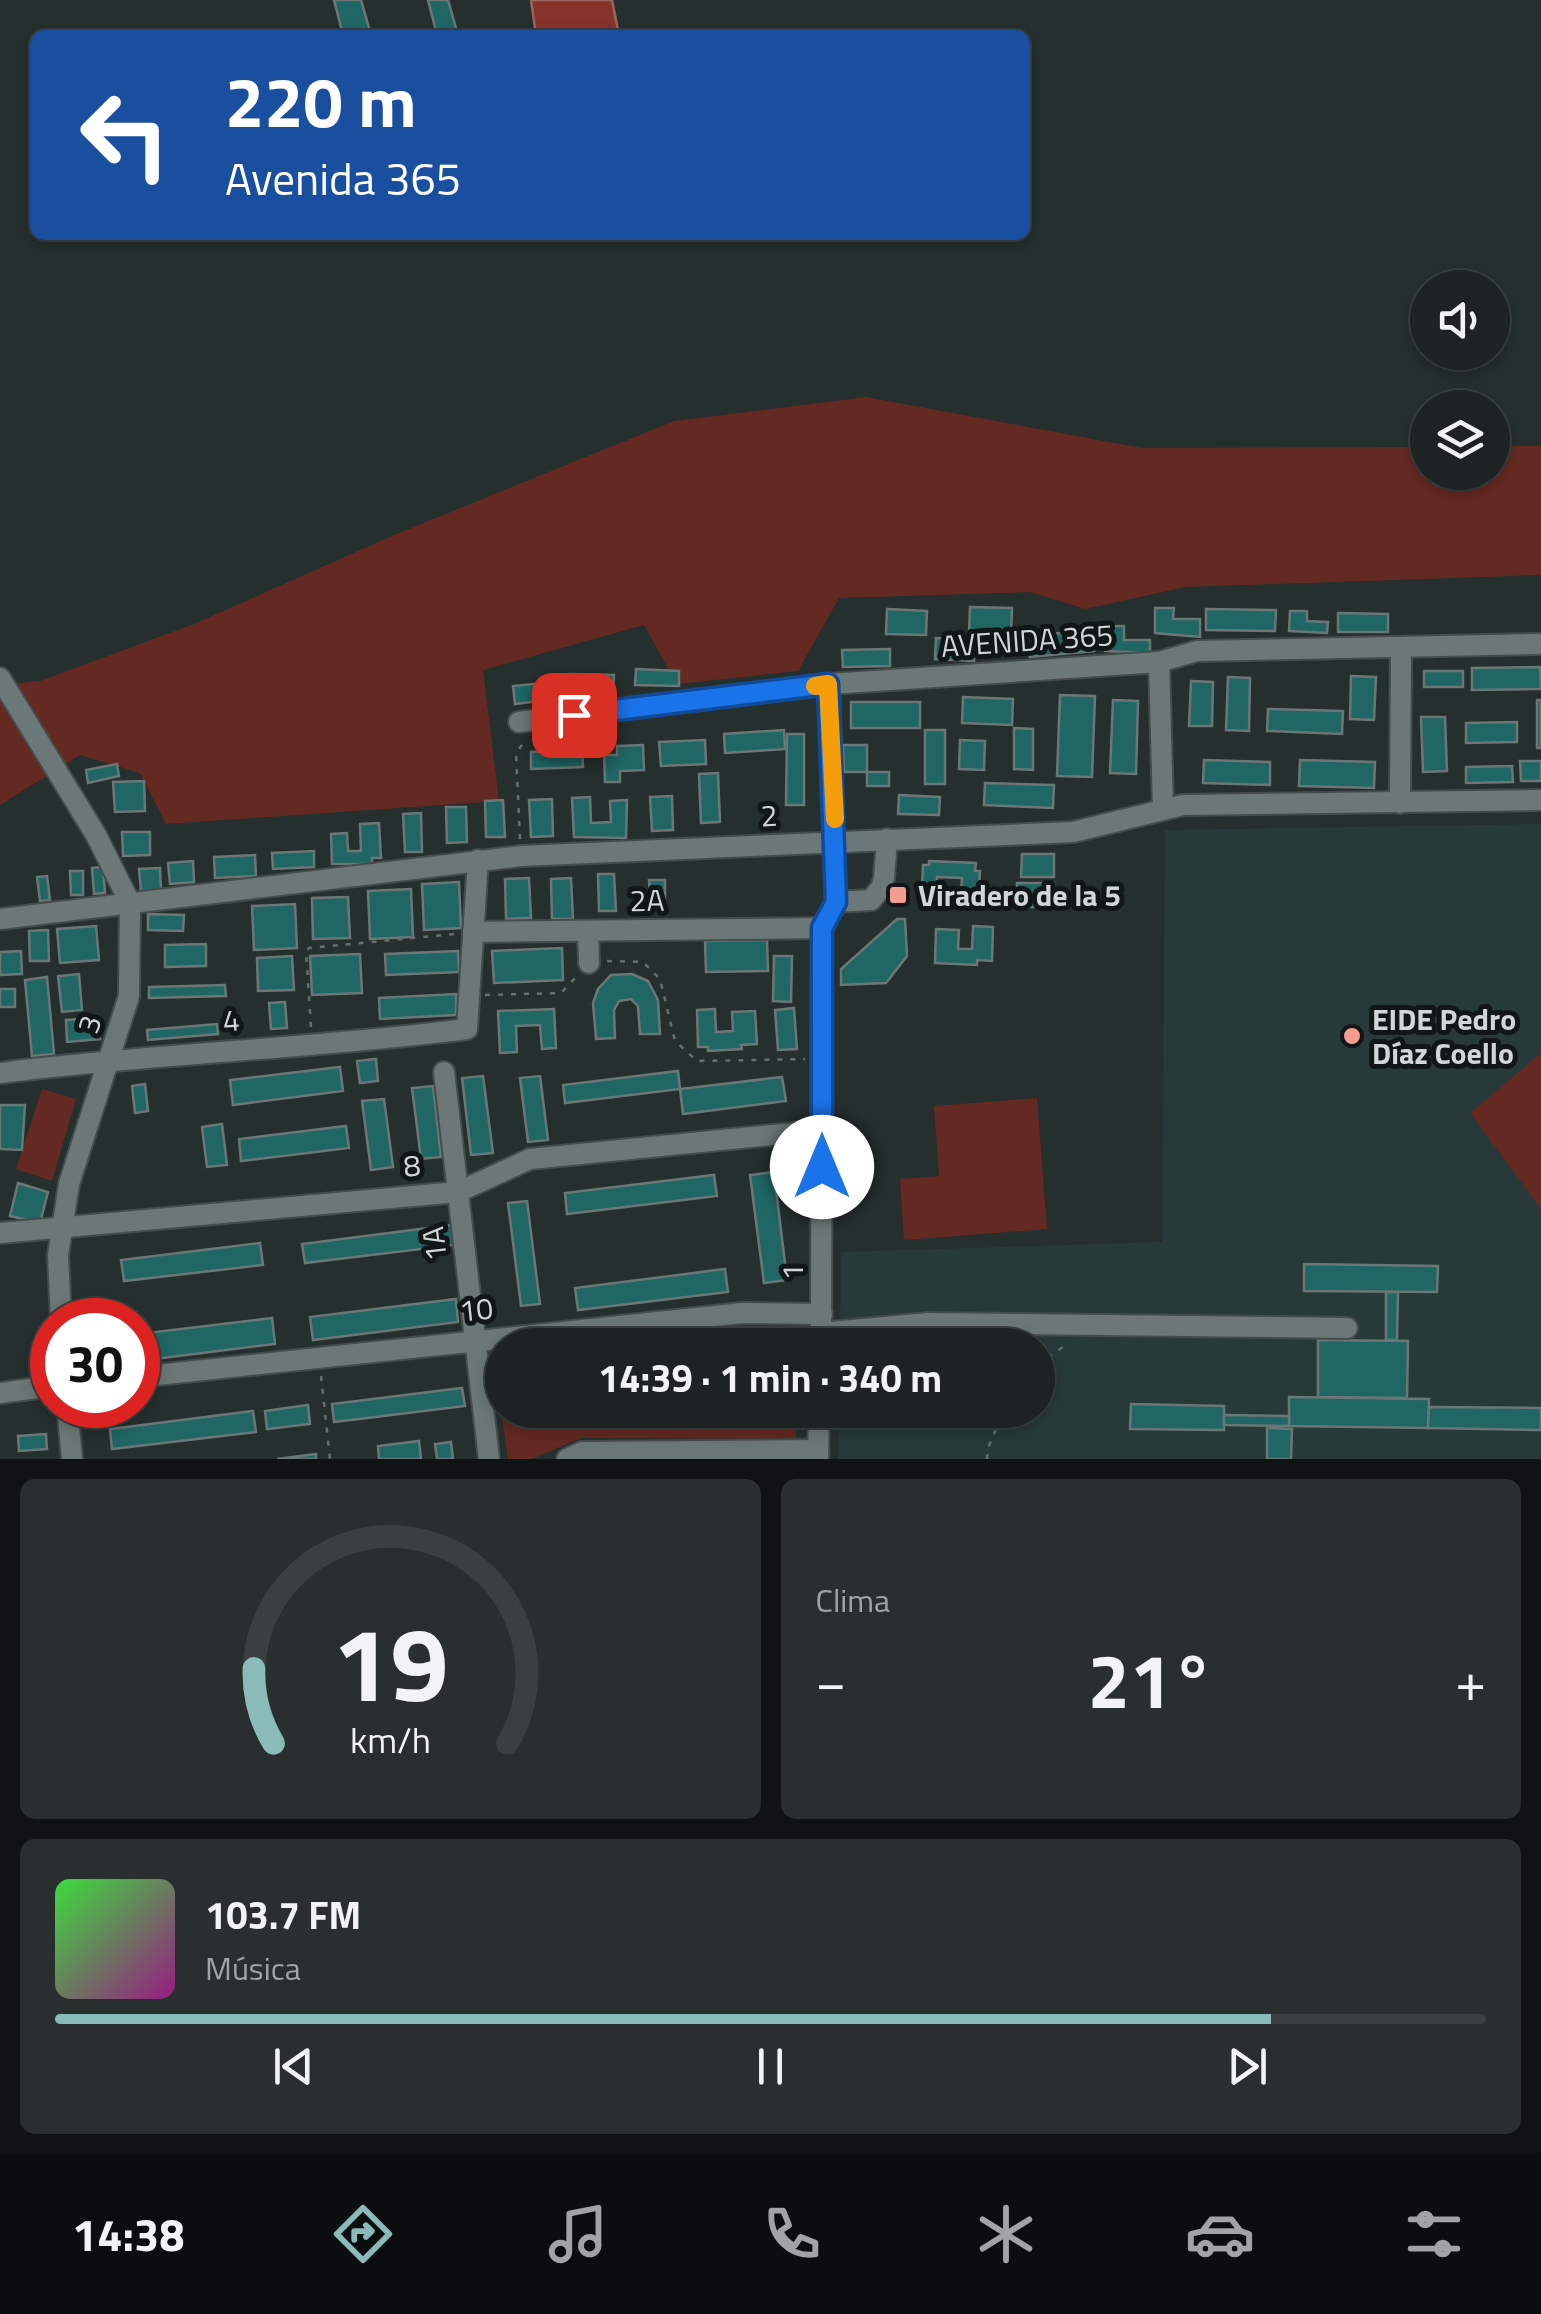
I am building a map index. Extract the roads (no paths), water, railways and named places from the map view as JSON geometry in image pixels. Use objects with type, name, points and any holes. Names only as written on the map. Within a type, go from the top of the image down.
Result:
[{"type":"street","name":"AVENIDA 365","points":[[528,721],[828,684],[1159,662],[1197,651],[1541,644]]},
{"type":"street","points":[[1400,803],[1401,648]]},
{"type":"street","points":[[1159,662],[1163,808]]},
{"type":"street","name":"3","points":[[0,678],[96,835],[130,904],[129,996],[69,1184],[58,1255],[60,1298]]},
{"type":"street","name":"1","points":[[822,1328],[822,928],[836,902],[828,684]]},
{"type":"street","name":"2","points":[[0,918],[520,856],[1073,832],[1183,805],[1541,800]]},
{"type":"street","points":[[836,902],[870,900],[881,888],[888,839]]},
{"type":"street","points":[[472,932],[478,860]]},
{"type":"street","name":"2A","points":[[472,932],[822,928]]},
{"type":"street","points":[[588,931],[589,962]]},
{"type":"street","name":"4","points":[[0,1073],[109,1059],[466,1029],[472,932]]},
{"type":"street","name":"1A","points":[[444,1072],[489,1459]]},
{"type":"street","name":"8","points":[[0,1233],[458,1192],[530,1159],[822,1130]]},
{"type":"street","name":"10","points":[[594,1328],[743,1313],[809,1328]]},
{"type":"street","name":"10","points":[[862,1328],[928,1323],[1347,1328]]},
{"type":"street","name":"10","points":[[160,1375],[485,1339]]},
{"type":"street","points":[[0,1392],[30,1389]]},
{"type":"street","points":[[69,1428],[72,1459]]},
{"type":"street","points":[[567,1459],[582,1452],[818,1455],[819,1428]]},
{"type":"place","name":"Viradero de la 5","points":[[898,895]]},
{"type":"place","name":"EIDE Pedro Díaz Coello","points":[[1352,1036]]}]
